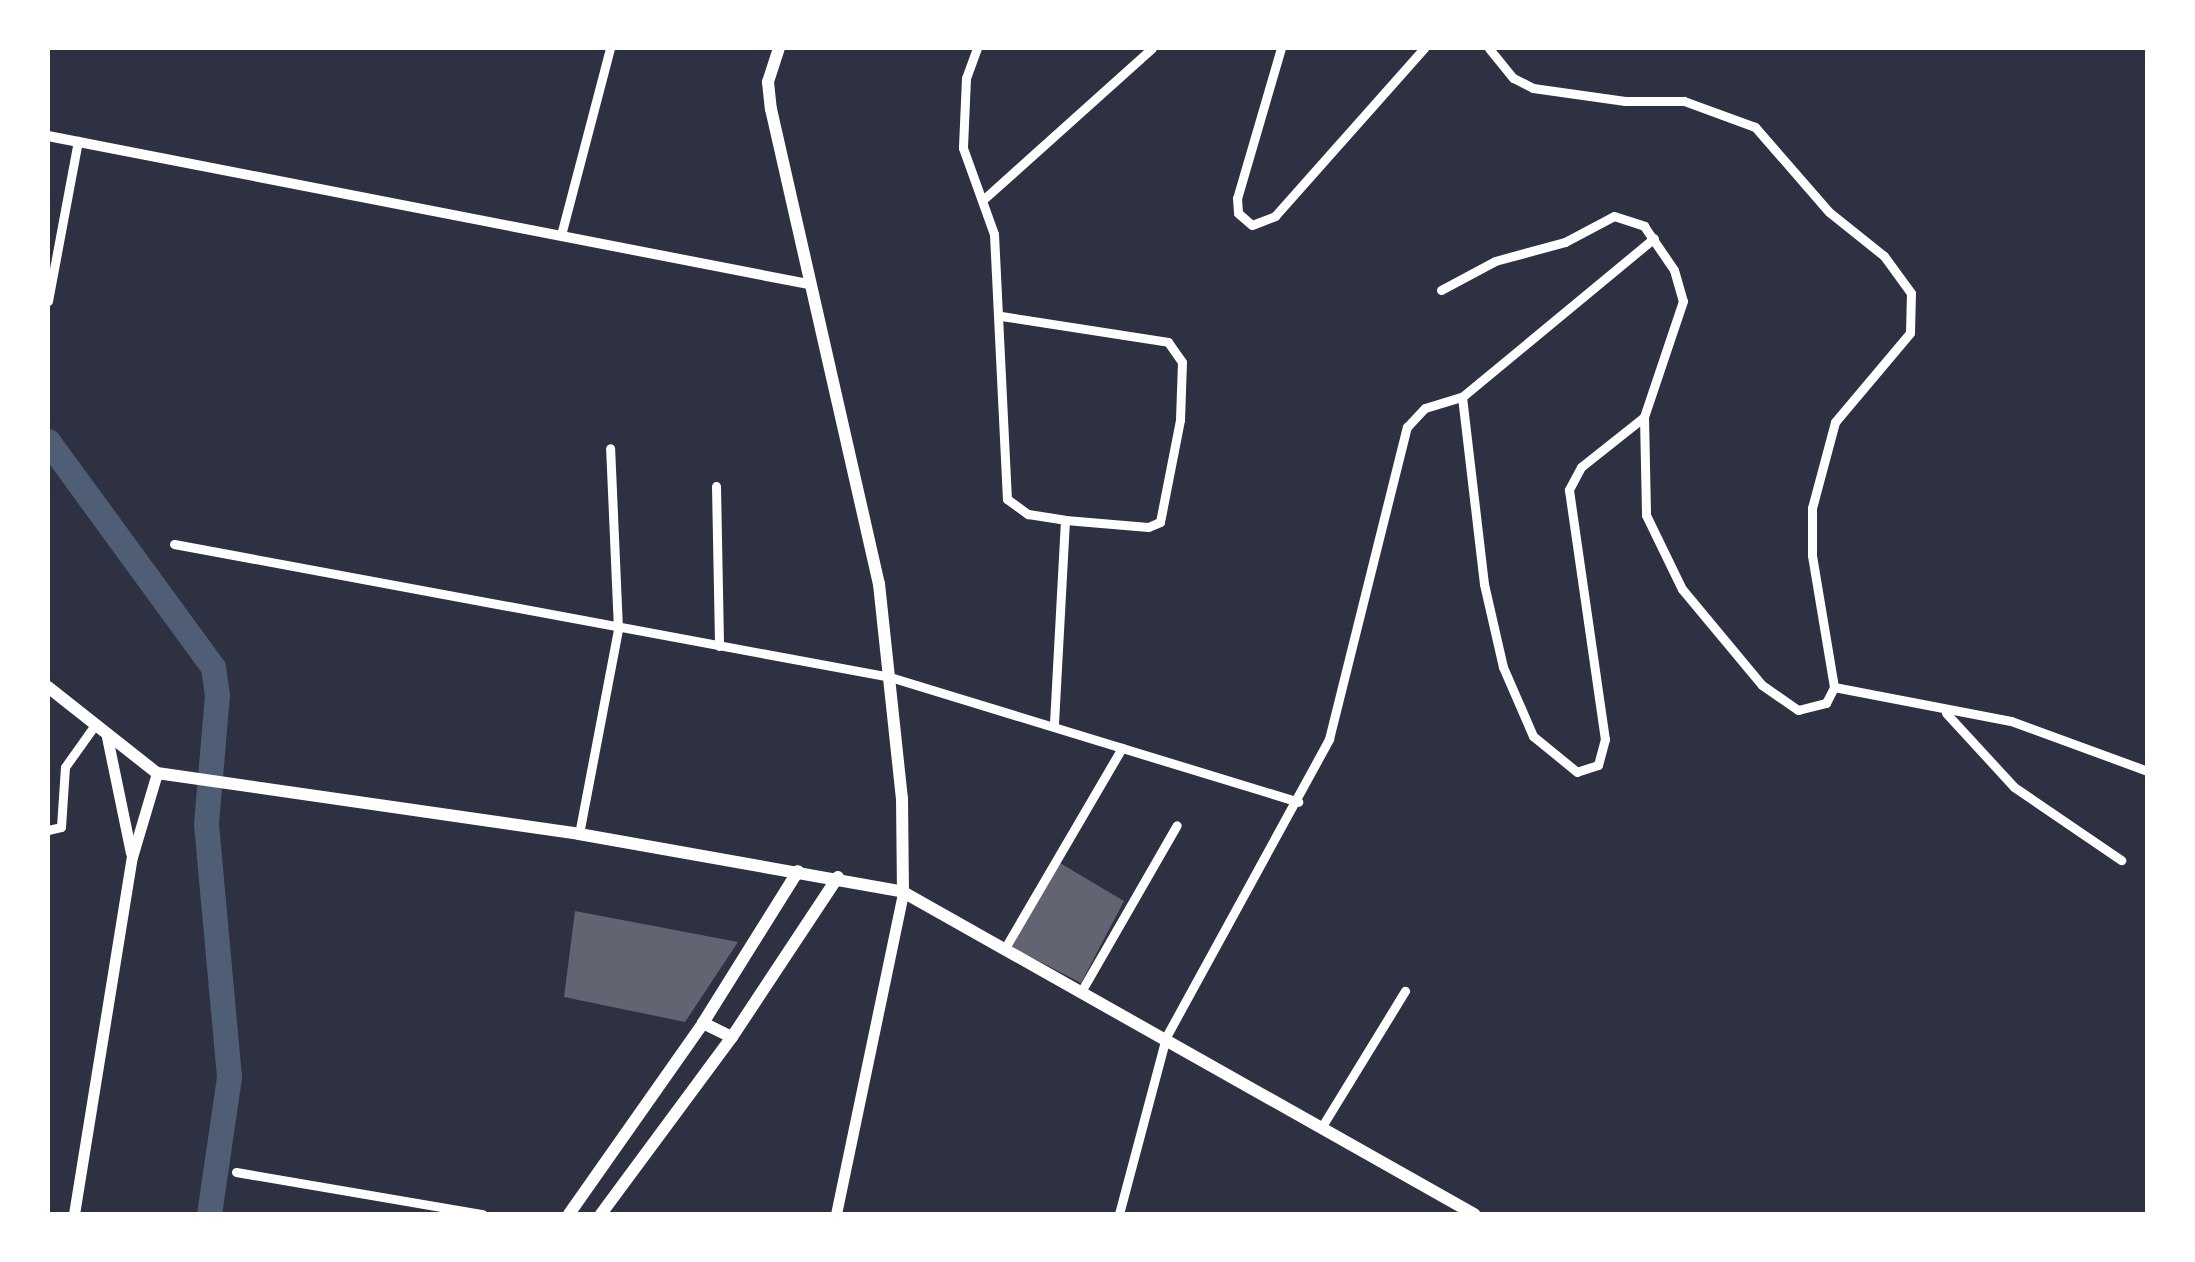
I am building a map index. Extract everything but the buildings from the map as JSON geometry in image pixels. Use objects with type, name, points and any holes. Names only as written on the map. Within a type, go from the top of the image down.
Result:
[{"type":"main road","points":[[779,48],[768,82],[771,109],[878,584],[890,676],[903,892],[836,1214]]},
{"type":"main road","points":[[48,687],[156,773],[579,834],[838,877],[903,892],[1474,1214]]},
{"type":"main road","points":[[107,737],[132,858]]},
{"type":"main road","points":[[74,1214],[132,858],[156,773]]},
{"type":"main road","points":[[569,1214],[703,1023],[798,870]]},
{"type":"main road","points":[[601,1214],[732,1037],[838,877]]},
{"type":"main road","points":[[703,1023],[732,1037]]},
{"type":"street","points":[[560,235],[610,48]]},
{"type":"street","points":[[977,48],[966,78],[963,148],[985,198],[1001,316],[1007,499],[1028,514],[1066,520],[1148,528],[1160,522],[1180,420],[1178,351],[1168,342],[1001,316]]},
{"type":"street","points":[[985,198],[1152,48]]},
{"type":"street","points":[[1281,48],[1237,198],[1238,212],[1252,225],[1275,216],[1424,48]]},
{"type":"street","points":[[1441,290],[1494,260],[1565,242],[1614,216],[1636,220],[1654,238],[1683,300],[1644,417],[1646,515],[1690,601],[1781,703],[1809,710],[1826,703],[1834,687],[1812,555],[1812,508],[1834,422],[1867,377],[1910,333],[1911,294],[1884,256],[1828,212],[1771,140],[1708,106],[1533,88],[1513,78],[1489,48]]},
{"type":"street","points":[[48,136],[808,284]]},
{"type":"street","points":[[48,301],[78,142]]},
{"type":"street","points":[[1119,1214],[1166,1037],[1298,802],[1337,715],[1406,427],[1425,408],[1462,397],[1654,238]]},
{"type":"street","points":[[1462,397],[1484,584],[1503,668],[1533,736],[1576,772],[1598,765],[1605,738],[1569,490],[1581,467],[1644,417]]},
{"type":"street","points":[[579,834],[618,629],[610,448]]},
{"type":"street","points":[[716,486],[719,646]]},
{"type":"street","points":[[1054,726],[1066,520]]},
{"type":"street","points":[[174,544],[618,629],[890,676],[1298,802]]},
{"type":"street","points":[[1834,687],[1946,713],[2012,721],[2148,772]]},
{"type":"street","points":[[1946,713],[2014,787],[2120,860]]},
{"type":"street","points":[[48,830],[62,827],[65,767],[95,725]]},
{"type":"street","points":[[1005,948],[1122,748]]},
{"type":"street","points":[[1082,990],[1177,825]]},
{"type":"street","points":[[1321,1128],[1404,991]]},
{"type":"street","points":[[236,1172],[482,1214]]},
{"type":"waterway","points":[[48,441],[213,667],[217,695],[206,824],[229,1077],[209,1214]]}]
